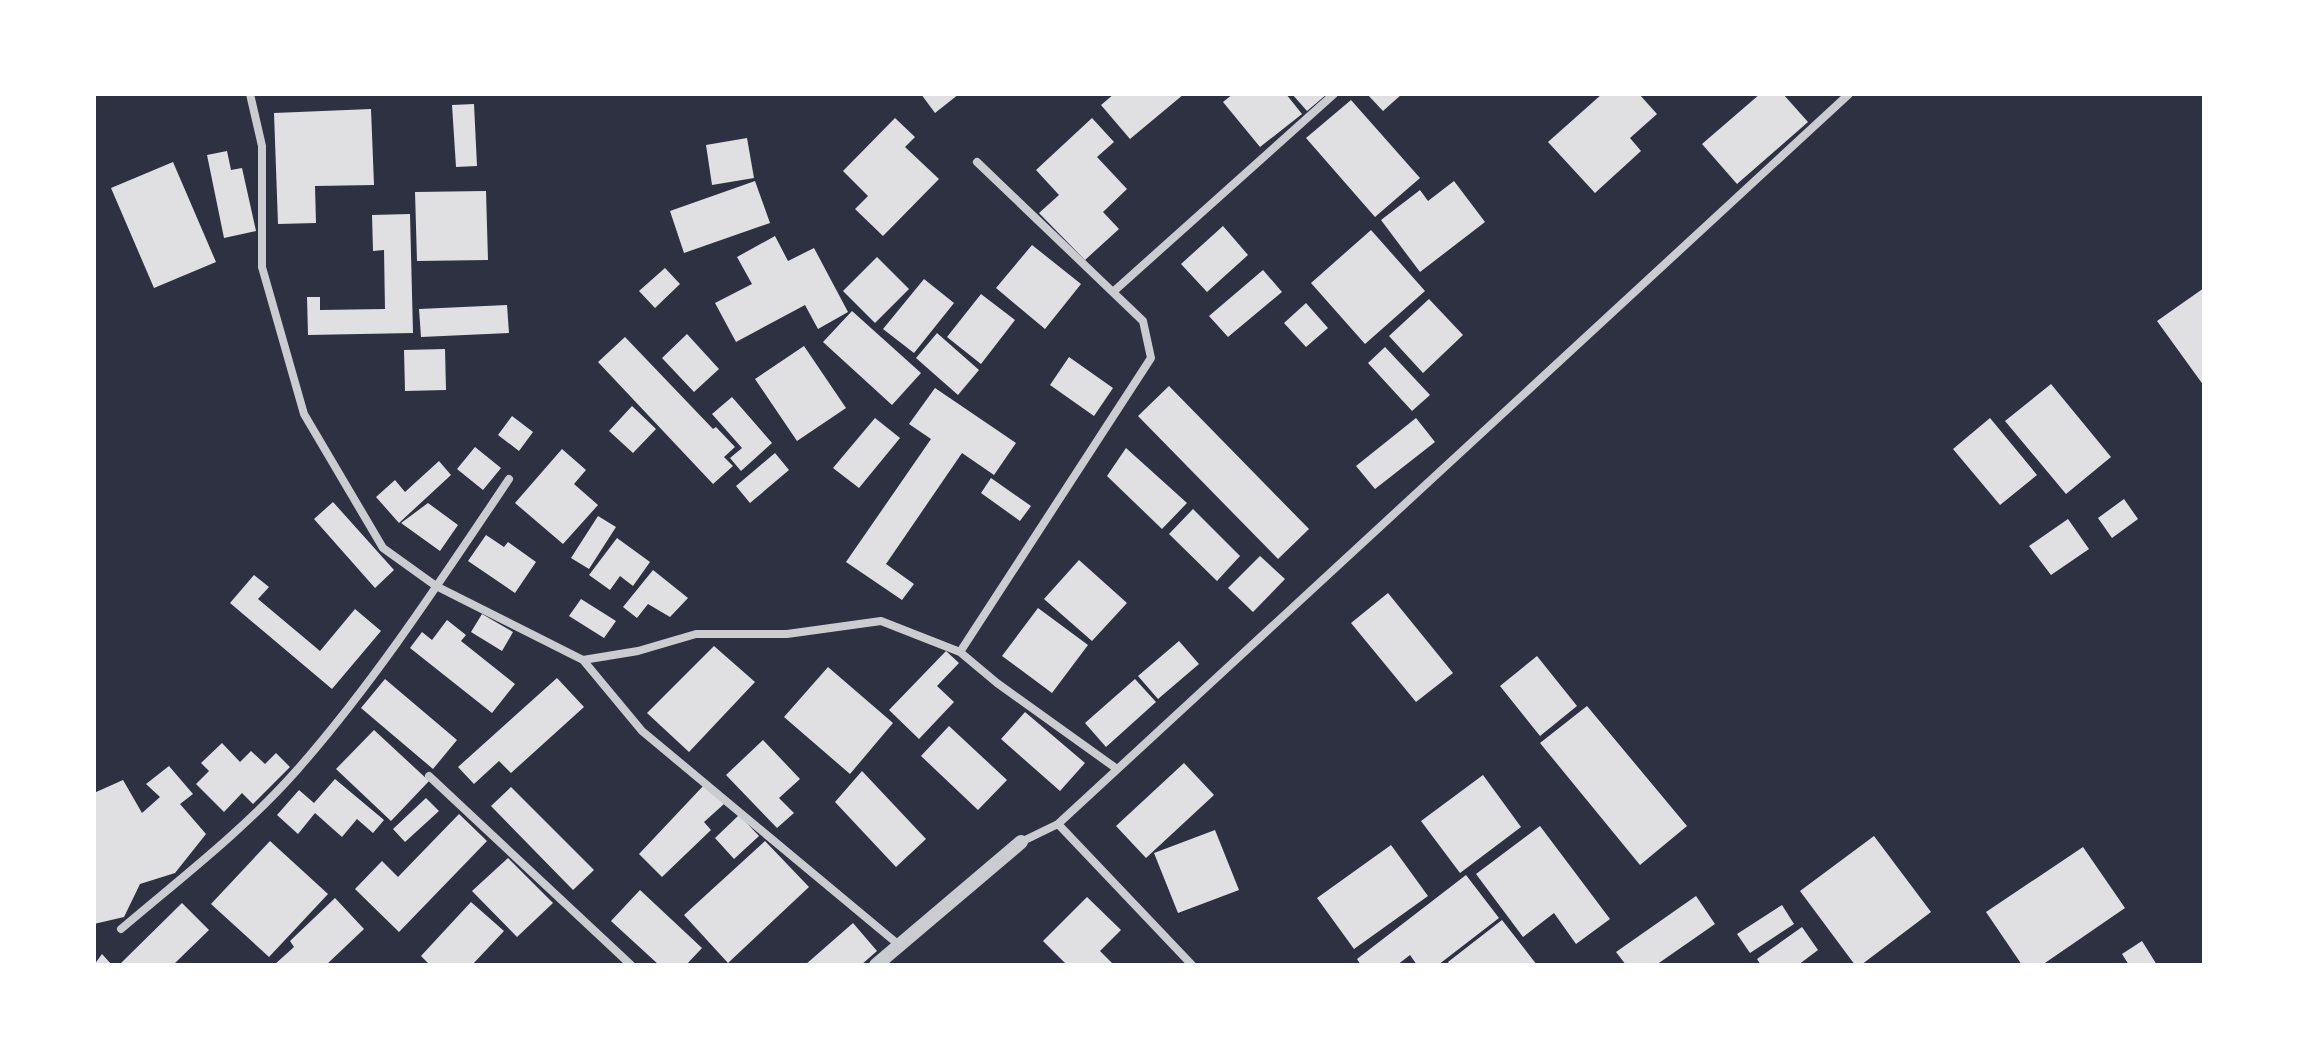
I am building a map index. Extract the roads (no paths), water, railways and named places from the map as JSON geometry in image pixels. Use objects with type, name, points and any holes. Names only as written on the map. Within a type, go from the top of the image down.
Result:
[{"type":"street","points":[[250,94],[262,146],[262,267],[304,414],[383,548],[436,586],[583,660],[642,731],[899,945]]},
{"type":"street","points":[[1113,292],[1334,94]]},
{"type":"street","points":[[876,965],[1021,842],[1058,824],[1849,94]]},
{"type":"street","points":[[960,652],[1151,358],[1143,321],[977,162]]},
{"type":"street","points":[[121,929],[238,830],[298,769],[436,586],[509,479]]},
{"type":"street","points":[[583,660],[638,651],[696,634],[787,634],[881,621],[960,652],[997,683],[1117,769]]},
{"type":"street","points":[[429,776],[631,965]]},
{"type":"street","points":[[1058,824],[1192,965]]}]
